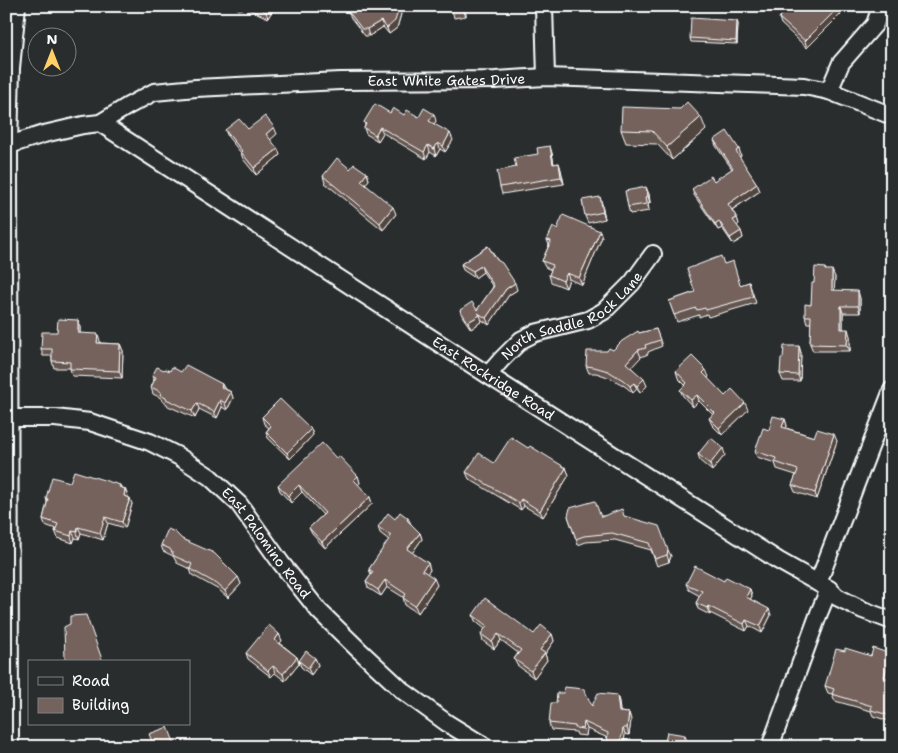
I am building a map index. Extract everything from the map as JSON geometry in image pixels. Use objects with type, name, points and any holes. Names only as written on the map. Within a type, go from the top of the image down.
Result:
[{"type":"street","points":[[9,745],[8,145],[11,68],[17,6]]},
{"type":"street","points":[[544,6],[546,77]]},
{"type":"street","points":[[829,91],[841,63],[875,24],[882,6]]},
{"type":"street","name":"East White Gates Drive","points":[[8,145],[44,134],[100,123],[154,92],[196,88],[340,81],[495,80],[546,77],[804,86],[829,91],[892,116]]},
{"type":"street","name":"East Rockridge Road","points":[[100,123],[779,561],[824,586],[837,597],[863,610],[892,621]]},
{"type":"street","name":"North Saddle Rock Lane","points":[[488,375],[500,360],[521,340],[535,333],[588,320],[604,312],[632,283],[653,254]]},
{"type":"street","points":[[770,747],[892,390]]},
{"type":"street","name":"East Palomino Road","points":[[8,418],[54,418],[90,422],[150,442],[178,456],[210,477],[239,504],[319,611],[403,691],[486,747]]},
{"type":"building","points":[[254,6],[269,6],[266,12]]},
{"type":"building","points":[[349,6],[394,6],[399,8],[395,21],[387,28],[381,21],[367,29],[362,29],[348,11]]},
{"type":"building","points":[[451,6],[463,6],[463,10],[452,11]]},
{"type":"building","points":[[790,6],[840,6],[805,41],[779,18]]},
{"type":"building","points":[[691,18],[737,21],[736,41],[690,38]]},
{"type":"building","points":[[687,102],[701,117],[667,147],[652,131],[621,130],[622,107],[680,109]]},
{"type":"building","points":[[375,104],[390,113],[393,108],[404,115],[407,110],[419,117],[424,108],[434,114],[429,121],[450,133],[443,146],[438,143],[434,149],[428,145],[424,152],[380,127],[375,135],[364,128],[366,124],[364,122]]},
{"type":"building","points":[[265,116],[274,127],[266,134],[278,149],[254,168],[225,130],[239,119],[248,129]]},
{"type":"building","points":[[727,131],[739,149],[736,151],[757,184],[728,204],[737,218],[733,220],[741,231],[730,238],[719,221],[715,224],[692,189],[711,176],[714,181],[733,168],[714,140]]},
{"type":"building","points":[[550,146],[553,164],[559,163],[561,177],[500,187],[497,171],[516,167],[514,158],[538,154],[537,148]]},
{"type":"building","points":[[337,158],[350,169],[354,164],[367,173],[361,181],[393,207],[380,223],[323,176]]},
{"type":"building","points":[[646,187],[648,196],[645,197],[646,204],[628,207],[625,191]]},
{"type":"building","points":[[600,197],[603,212],[585,216],[582,200]]},
{"type":"building","points":[[563,215],[600,231],[579,278],[567,273],[563,281],[549,275],[553,265],[542,261],[551,241],[547,240],[553,227],[557,229]]},
{"type":"building","points":[[488,246],[515,283],[506,289],[486,318],[478,313],[480,315],[468,322],[460,310],[472,302],[477,310],[494,286],[481,266],[473,271],[461,264]]},
{"type":"building","points":[[721,256],[724,264],[733,261],[740,285],[749,282],[753,297],[706,310],[705,308],[697,310],[696,308],[674,315],[669,301],[695,292],[687,269]]},
{"type":"building","points":[[815,267],[832,270],[832,290],[858,291],[858,306],[841,306],[841,329],[848,329],[847,345],[810,344],[811,316],[805,316],[805,304],[811,305]]},
{"type":"building","points":[[58,319],[78,320],[78,333],[98,334],[97,343],[120,344],[119,371],[70,369],[70,362],[52,361],[52,349],[41,349],[42,332],[57,332]]},
{"type":"building","points":[[656,329],[660,340],[645,345],[646,348],[638,350],[626,363],[644,379],[637,386],[634,383],[630,386],[608,371],[586,366],[587,351],[607,351],[609,348],[613,350],[622,341],[638,331],[639,333]]},
{"type":"building","points":[[784,346],[799,346],[798,375],[780,374]]},
{"type":"building","points":[[692,356],[706,370],[703,373],[725,396],[732,389],[745,403],[719,428],[709,418],[715,413],[697,395],[691,400],[680,390],[687,383],[676,371]]},
{"type":"building","points":[[186,365],[222,384],[221,387],[231,392],[225,403],[220,400],[214,412],[197,403],[192,411],[166,399],[160,395],[161,392],[151,387],[156,377],[152,376],[157,367],[170,371],[172,367],[181,372]]},
{"type":"building","points":[[280,399],[311,429],[287,453],[266,432],[271,426],[262,417]]},
{"type":"building","points":[[773,416],[785,419],[782,427],[814,437],[817,429],[834,434],[815,493],[792,485],[798,470],[775,462],[776,458],[755,451],[763,428],[769,430]]},
{"type":"building","points":[[511,437],[566,468],[540,511],[521,499],[519,503],[466,472],[479,453],[494,463]]},
{"type":"building","points":[[711,438],[723,448],[710,464],[698,454]]},
{"type":"building","points":[[322,443],[336,458],[339,456],[358,476],[354,480],[370,497],[322,542],[309,528],[325,513],[299,485],[288,496],[278,485]]},
{"type":"building","points":[[74,471],[120,485],[119,487],[125,489],[124,496],[130,498],[122,522],[105,517],[100,533],[78,527],[77,532],[72,531],[71,536],[55,531],[58,524],[43,519],[52,477],[70,482]]},
{"type":"building","points":[[595,501],[601,517],[622,509],[624,516],[659,526],[668,550],[667,555],[655,559],[649,543],[612,533],[584,536],[576,539],[568,516],[570,508]]},
{"type":"building","points":[[400,512],[408,518],[407,520],[420,533],[407,549],[428,563],[422,570],[434,578],[415,606],[403,598],[406,594],[385,580],[378,590],[366,582],[373,572],[369,569],[391,536],[378,527],[388,513],[395,519]]},
{"type":"building","points":[[168,529],[175,532],[182,539],[214,553],[238,577],[225,591],[217,584],[190,569],[192,564],[174,556],[170,549],[161,545]]},
{"type":"building","points":[[695,566],[724,581],[726,577],[750,589],[746,597],[769,609],[760,626],[746,620],[744,624],[708,606],[707,608],[696,603],[702,591],[686,584]]},
{"type":"building","points":[[485,598],[534,634],[541,625],[552,634],[540,650],[545,653],[531,671],[514,659],[521,650],[498,634],[492,642],[481,634],[487,626],[473,615]]},
{"type":"building","points":[[86,615],[102,660],[65,660],[64,627],[70,624],[70,616]]},
{"type":"building","points":[[269,625],[279,634],[275,640],[297,657],[283,674],[273,666],[268,671],[246,653]]},
{"type":"building","points":[[845,648],[871,656],[873,648],[891,654],[884,677],[891,680],[888,692],[892,694],[892,716],[871,710],[872,706],[832,694],[834,689],[825,686],[836,649],[845,651]]},
{"type":"building","points":[[306,651],[315,658],[308,668],[299,661]]},
{"type":"building","points":[[564,687],[584,689],[592,706],[598,693],[617,695],[619,712],[629,713],[627,728],[623,728],[617,747],[607,744],[608,733],[584,722],[583,729],[575,728],[575,726],[549,723],[551,703],[556,703],[557,693],[563,693]]},
{"type":"building","points":[[168,727],[176,747],[154,747],[149,734]]},
{"type":"building","points":[[667,732],[685,735],[683,747],[664,747]]},
{"type":"building","points":[[382,743],[392,747],[380,747]]}]
